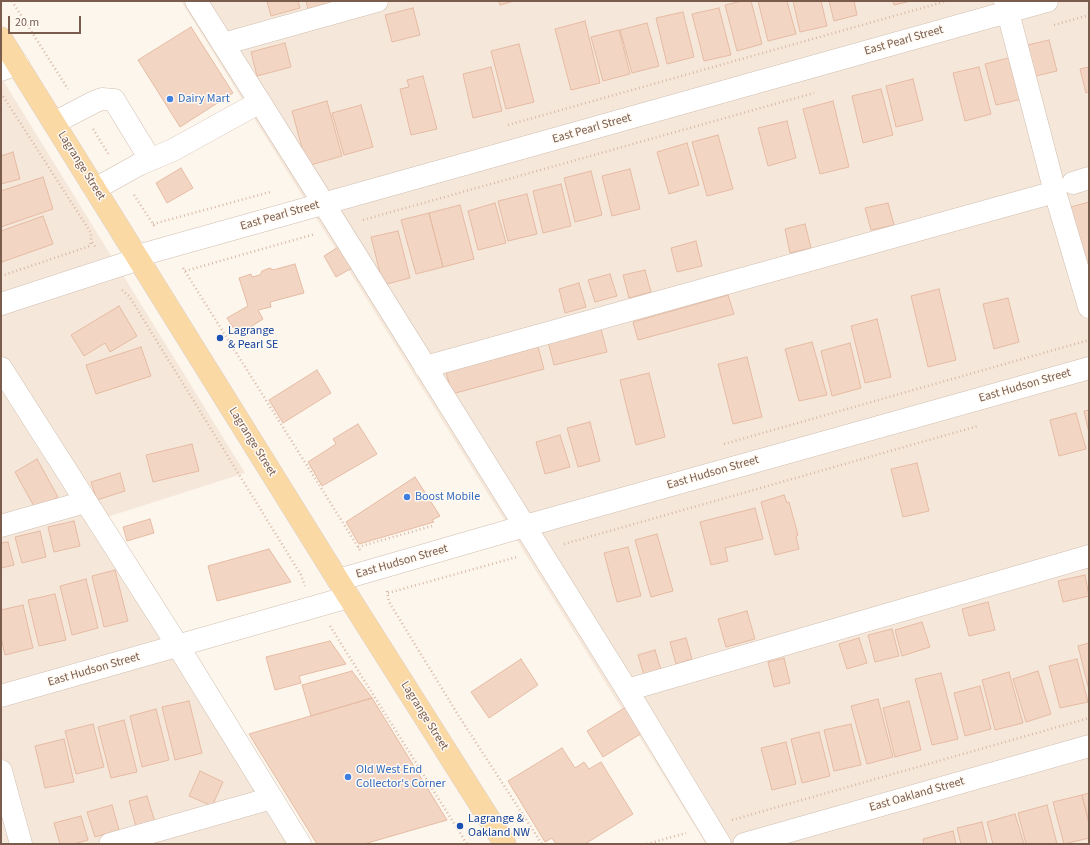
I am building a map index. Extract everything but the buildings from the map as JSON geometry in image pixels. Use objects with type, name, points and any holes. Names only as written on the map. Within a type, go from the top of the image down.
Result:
[{"type":"main road","name":"Lagrange Street","points":[[1,38],[9,67],[54,123],[344,589],[505,844]]},
{"type":"street","points":[[196,1],[339,227],[627,690],[715,835]]},
{"type":"street","points":[[223,44],[377,1]]},
{"type":"street","name":"East Pearl Street","points":[[1,304],[170,247],[1006,7],[1047,1]]},
{"type":"street","points":[[1006,7],[1072,184],[1089,307]]},
{"type":"street","points":[[54,123],[94,102],[102,99],[114,100],[150,159]]},
{"type":"street","points":[[95,189],[150,159],[174,150],[260,102]]},
{"type":"street","points":[[425,367],[1072,184]]},
{"type":"street","points":[[1,368],[178,646],[300,844]]},
{"type":"street","name":"East Hudson Street","points":[[1,696],[318,606],[372,570],[1089,368]]},
{"type":"street","points":[[1,526],[85,502]]},
{"type":"street","points":[[627,690],[1089,556]]},
{"type":"street","name":"East Oakland Street","points":[[744,844],[1089,746]]},
{"type":"street","points":[[1,771],[21,844]]},
{"type":"street","points":[[110,844],[272,798]]},
{"type":"path","points":[[502,127],[947,1]]},
{"type":"path","points":[[1052,26],[1089,16]]},
{"type":"path","points":[[1,92],[91,233],[90,246],[1,276]]},
{"type":"path","points":[[185,271],[815,93]]},
{"type":"path","points":[[272,192],[153,224],[170,247],[372,570],[388,593],[389,602],[460,718],[542,844]]},
{"type":"path","points":[[91,240],[121,289],[129,296],[301,575],[303,583],[467,844]]},
{"type":"path","points":[[724,444],[1089,340]]},
{"type":"path","points":[[388,593],[982,424]]},
{"type":"path","points":[[358,547],[434,526]]},
{"type":"path","points":[[647,844],[715,835],[1089,718]]},
{"type":"shaded area","points":[[181,1],[1089,1],[1089,844],[706,844]]},
{"type":"shaded area","points":[[1,77],[245,473],[98,520],[291,844],[1,844]]},
{"type":"place","name":"Dairy Mart","points":[[170,99]]},
{"type":"place","name":"Lagrange & Pearl SE","points":[[220,338]]},
{"type":"place","name":"Boost Mobile","points":[[407,497]]},
{"type":"place","name":"Old West End Collector's Corner","points":[[348,777]]},
{"type":"place","name":"Lagrange & Oakland NW","points":[[460,826]]}]
